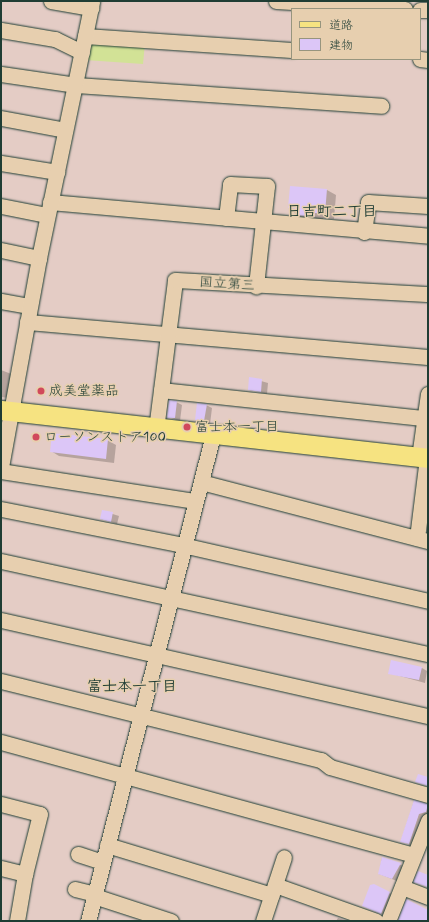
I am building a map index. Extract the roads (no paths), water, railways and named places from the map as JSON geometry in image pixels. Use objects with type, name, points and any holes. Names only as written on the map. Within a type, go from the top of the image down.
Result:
[{"type":"main road","points":[[6,411],[212,436],[424,458]]},
{"type":"street","points":[[1,467],[6,411],[27,322],[49,208],[92,4],[51,1]]},
{"type":"street","points":[[276,1],[389,8]]},
{"type":"street","points":[[1,30],[55,40],[82,52]]},
{"type":"street","points":[[86,36],[291,50]]},
{"type":"street","points":[[1,74],[76,85],[381,106]]},
{"type":"street","points":[[1,118],[65,130]]},
{"type":"street","points":[[1,163],[57,172]]},
{"type":"street","points":[[226,218],[230,184],[267,186],[256,286]]},
{"type":"street","points":[[364,232],[368,202],[428,206]]},
{"type":"street","points":[[1,206],[226,218],[364,232],[428,236]]},
{"type":"street","points":[[1,250],[39,258]]},
{"type":"street","name":"国立第三","points":[[156,429],[175,280],[256,286],[428,294]]},
{"type":"street","points":[[1,301],[30,306]]},
{"type":"street","points":[[27,322],[428,357]]},
{"type":"street","points":[[161,390],[426,406],[423,540],[200,482]]},
{"type":"street","points":[[88,921],[158,656],[212,436]]},
{"type":"street","points":[[1,471],[195,501]]},
{"type":"street","points":[[1,509],[185,546],[428,601]]},
{"type":"street","points":[[1,560],[171,600],[428,654]]},
{"type":"street","points":[[1,620],[428,716]]},
{"type":"street","points":[[1,681],[321,760],[330,767],[428,795]]},
{"type":"street","points":[[1,742],[414,855]]},
{"type":"street","points":[[1,804],[40,814],[25,874],[17,921]]},
{"type":"street","points":[[388,921],[428,821]]},
{"type":"street","points":[[107,846],[273,890],[376,921]]},
{"type":"street","points":[[78,854],[103,862]]},
{"type":"street","points":[[263,921],[284,857]]},
{"type":"street","points":[[1,868],[25,874]]},
{"type":"street","points":[[402,887],[428,897]]},
{"type":"street","points":[[75,889],[171,921]]},
{"type":"place","name":"成美堂薬品","points":[[41,391]]},
{"type":"place","name":"富士本一丁目","points":[[187,427]]},
{"type":"place","name":"ローソンストア100","points":[[36,437]]},
{"type":"district","name":"日吉町二丁目","points":[[332,213]]},
{"type":"district","name":"富士本一丁目","points":[[132,688]]}]
